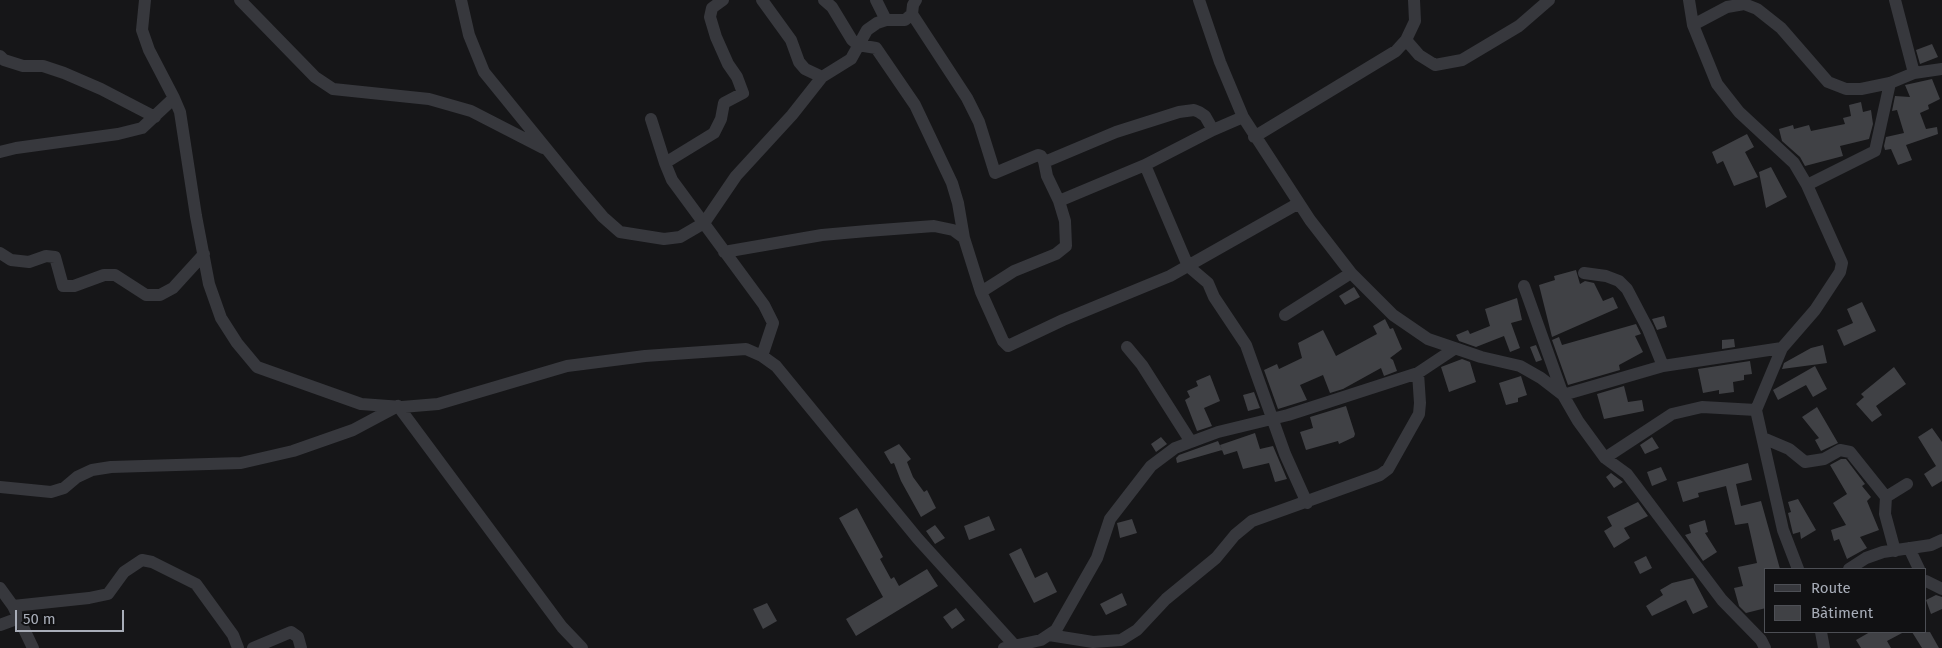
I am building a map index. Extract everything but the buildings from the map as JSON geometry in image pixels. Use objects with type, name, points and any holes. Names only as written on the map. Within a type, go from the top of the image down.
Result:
[{"type":"street","points":[[145,0],[142,30],[149,50],[180,112],[209,284],[221,318],[236,343],[257,367],[361,404],[398,406],[438,404],[567,366],[645,356],[746,349],[762,356],[776,366],[918,539],[1012,647],[1040,640],[1056,630],[1097,558],[1110,520],[1151,466],[1175,448],[1218,432],[1342,399],[1418,373],[1454,349]]},
{"type":"street","points":[[240,0],[315,77],[333,89],[430,99],[471,111],[545,149]]},
{"type":"street","points":[[461,0],[470,35],[484,72],[545,149],[603,217],[620,232],[664,239],[680,236],[704,224],[736,176],[792,115],[822,77],[851,59],[867,30],[877,23],[886,20],[904,20],[912,14]]},
{"type":"street","points":[[665,163],[714,133],[721,119],[724,103],[743,93],[737,77],[728,64],[716,37],[710,17],[712,8],[723,0]]},
{"type":"street","points":[[762,0],[791,40],[805,69],[822,77]]},
{"type":"street","points":[[824,0],[828,2],[852,40],[858,45],[876,48],[915,104],[952,183],[958,203],[964,238],[980,292],[1003,341],[1008,346],[1062,320],[1170,276],[1299,203]]},
{"type":"street","points":[[876,0],[886,20]]},
{"type":"street","points":[[916,0],[913,5],[912,14],[967,98],[978,122],[995,173],[1038,155],[1041,156],[1065,221],[1066,246],[1063,250],[1014,270],[980,292]]},
{"type":"street","points":[[1199,0],[1220,62],[1243,117],[1254,137],[1299,203],[1352,273],[1393,315],[1428,339],[1481,358],[1520,366],[1542,378],[1563,395]]},
{"type":"street","points":[[1254,137],[1396,51],[1406,40],[1415,21],[1414,0]]},
{"type":"street","points":[[1406,40],[1419,54],[1436,65],[1462,60],[1519,26],[1548,0]]},
{"type":"street","points":[[1689,0],[1693,25],[1717,84],[1739,112],[1794,163],[1807,185],[1840,257],[1840,272],[1815,310],[1782,348],[1756,410],[1783,530],[1798,568]]},
{"type":"street","points":[[1895,0],[1914,73]]},
{"type":"street","points":[[1693,25],[1726,7],[1744,4],[1757,9],[1781,28],[1828,82],[1846,89],[1861,89],[1890,83],[1914,73],[1942,68]]},
{"type":"street","points":[[0,56],[4,60],[23,66],[43,66],[64,73],[102,89],[154,117]]},
{"type":"street","points":[[1807,185],[1875,151],[1890,83]]},
{"type":"street","points":[[0,152],[16,148],[118,134],[142,128],[174,98]]},
{"type":"street","points":[[1044,161],[1116,132],[1179,112],[1194,110],[1199,112],[1205,116],[1213,130]]},
{"type":"street","points":[[1059,201],[1145,165],[1213,130],[1243,117]]},
{"type":"street","points":[[651,119],[672,180],[764,305],[772,323],[762,356]]},
{"type":"street","points":[[1145,165],[1188,266],[1208,283],[1214,297],[1246,345],[1272,419],[1307,502]]},
{"type":"street","points":[[724,252],[822,235],[934,226],[953,230],[964,238]]},
{"type":"street","points":[[0,253],[11,260],[29,262],[46,256],[55,257],[63,286],[74,286],[104,275],[115,275],[146,295],[160,295],[173,288],[204,254]]},
{"type":"street","points":[[1285,315],[1352,273]]},
{"type":"street","points":[[1584,273],[1606,276],[1619,281],[1627,289],[1648,329],[1663,366]]},
{"type":"street","points":[[1524,286],[1563,395],[1578,421],[1605,458],[1627,474],[1722,600],[1761,640],[1764,648]]},
{"type":"street","points":[[1127,347],[1142,365],[1191,442]]},
{"type":"street","points":[[1563,395],[1663,366],[1782,348]]},
{"type":"street","points":[[1049,636],[1094,642],[1121,640],[1137,630],[1166,599],[1216,558],[1235,535],[1252,521],[1380,475],[1388,468],[1420,409],[1418,373]]},
{"type":"street","points":[[0,487],[51,492],[64,488],[77,477],[92,470],[111,467],[241,463],[293,451],[353,430],[398,406]]},
{"type":"street","points":[[398,406],[562,627],[582,648]]},
{"type":"street","points":[[1605,458],[1672,414],[1702,407],[1756,410]]},
{"type":"street","points":[[1763,438],[1789,449],[1805,462],[1824,459],[1840,450],[1850,452],[1886,497],[1884,514],[1895,551]]},
{"type":"street","points":[[1886,497],[1907,484]]},
{"type":"street","points":[[1851,568],[1866,558],[1883,552],[1942,540]]},
{"type":"street","points":[[1909,548],[1918,568]]},
{"type":"street","points":[[13,606],[89,598],[108,594],[124,572],[142,560],[152,562],[196,584],[232,636],[238,648]]},
{"type":"street","points":[[1927,582],[1942,589]]},
{"type":"street","points":[[0,588],[13,606],[33,648]]},
{"type":"street","points":[[0,624],[19,618]]},
{"type":"street","points":[[562,627],[569,648]]},
{"type":"street","points":[[253,648],[291,632],[298,637],[301,648]]},
{"type":"street","points":[[1821,633],[1824,648]]}]
